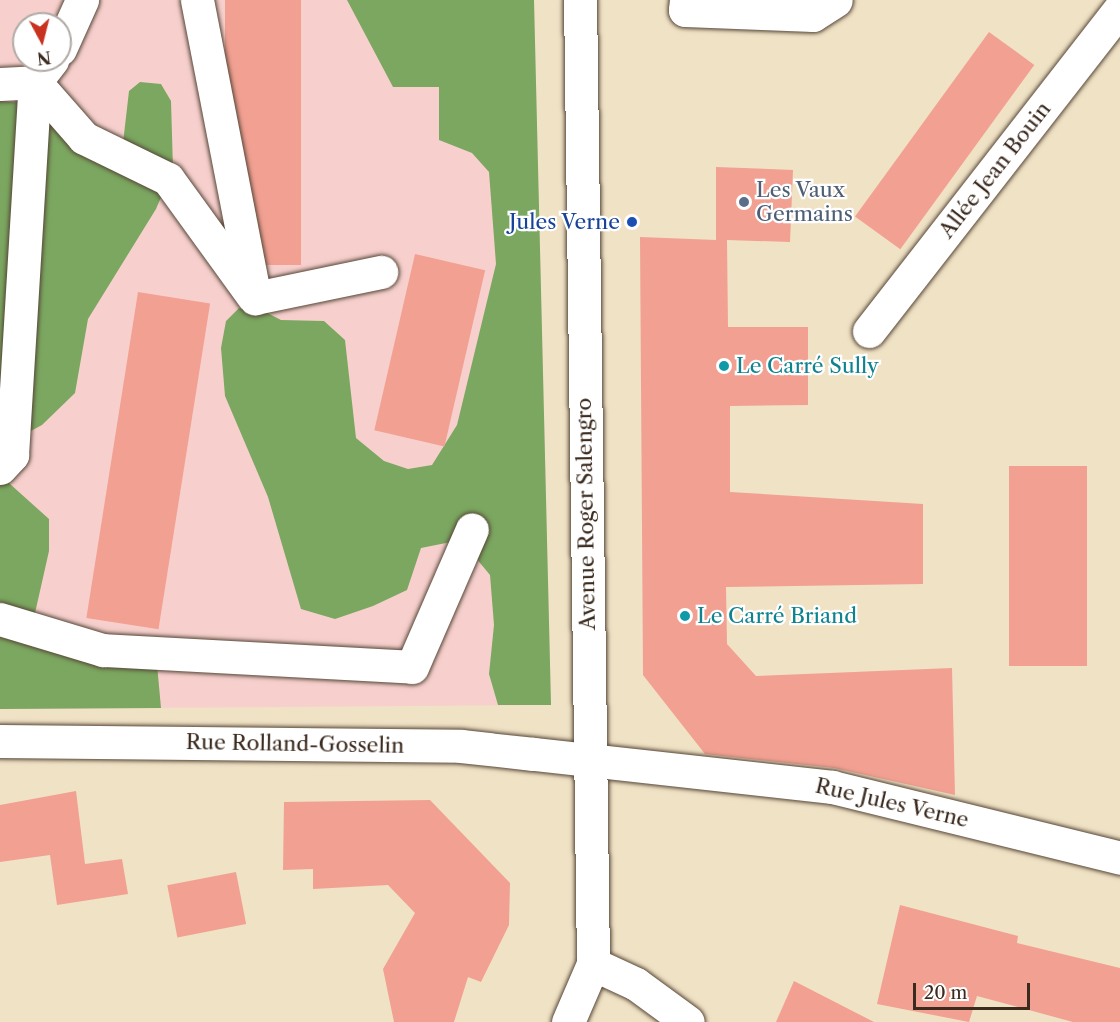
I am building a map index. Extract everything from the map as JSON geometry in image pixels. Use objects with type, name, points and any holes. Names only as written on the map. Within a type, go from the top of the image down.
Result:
[{"type":"street","points":[[72,23],[82,0]]},
{"type":"street","points":[[197,0],[255,298]]},
{"type":"street","name":"Avenue Roger Salengro","points":[[568,1022],[593,964],[588,763],[580,0]]},
{"type":"street","points":[[686,0],[685,10],[813,15],[836,0]]},
{"type":"street","name":"Allée Jean Bouin","points":[[869,331],[1120,9]]},
{"type":"street","points":[[0,84],[40,72]]},
{"type":"street","points":[[0,468],[12,455],[43,72]]},
{"type":"street","points":[[44,72],[84,138],[168,179],[255,298]]},
{"type":"street","points":[[255,298],[381,272]]},
{"type":"street","points":[[0,619],[103,650],[412,667],[472,528]]},
{"type":"street","name":"Rue Rolland-Gosselin","points":[[0,741],[460,746],[588,763]]},
{"type":"street","name":"Rue Jules Verne","points":[[588,763],[832,787],[1120,858]]},
{"type":"street","points":[[593,964],[636,984],[688,1022]]},
{"type":"shaded area","points":[[0,0],[534,0],[551,705],[0,709]]},
{"type":"green space","points":[[347,0],[534,0],[551,705],[498,705],[489,674],[494,625],[490,575],[461,540],[421,548],[407,590],[373,606],[335,619],[301,609],[268,497],[225,396],[221,348],[226,321],[239,308],[256,307],[281,320],[324,321],[345,340],[356,438],[384,461],[408,469],[432,465],[457,425],[496,264],[489,172],[472,153],[439,140],[439,87],[393,87]]},
{"type":"green space","points":[[140,82],[161,84],[171,101],[173,169],[156,209],[88,319],[75,393],[42,425],[10,442],[0,458],[0,101],[35,104],[123,143],[129,91]]},
{"type":"green space","points":[[0,475],[49,519],[49,551],[33,622],[157,664],[161,708],[0,709]]},
{"type":"building","points":[[225,0],[301,0],[301,265],[225,265]]},
{"type":"building","points":[[989,32],[1034,65],[900,249],[855,216]]},
{"type":"building","name":"Le Carré Briand","points":[[716,167],[793,170],[790,242],[727,240],[728,327],[808,327],[808,405],[730,406],[730,492],[923,504],[923,584],[726,587],[727,644],[756,676],[952,668],[955,795],[834,768],[705,754],[643,675],[640,237],[716,240]]},
{"type":"building","points":[[415,254],[485,270],[444,447],[374,430]]},
{"type":"building","points":[[138,292],[210,303],[158,629],[86,618]]},
{"type":"building","points":[[1009,466],[1087,466],[1087,666],[1009,666]]},
{"type":"building","points":[[76,791],[85,864],[122,859],[128,894],[57,905],[50,855],[0,862],[0,805]]},
{"type":"building","points":[[430,800],[510,883],[509,925],[481,982],[468,977],[454,1022],[394,1022],[383,969],[415,913],[388,885],[313,889],[313,869],[283,870],[284,802]]},
{"type":"building","points":[[236,872],[246,924],[177,937],[167,885]]},
{"type":"building","points":[[900,905],[1018,936],[1017,943],[1120,968],[1120,1022],[1073,1022],[977,996],[969,1022],[877,1004]]},
{"type":"building","points":[[794,981],[874,1022],[776,1022]]},
{"type":"place","name":"Les Vaux Germains","points":[[744,202]]},
{"type":"place","name":"Jules Verne","points":[[632,222]]},
{"type":"place","name":"Le Carré Sully","points":[[724,366]]},
{"type":"place","name":"Le Carré Briand","points":[[685,616]]}]
